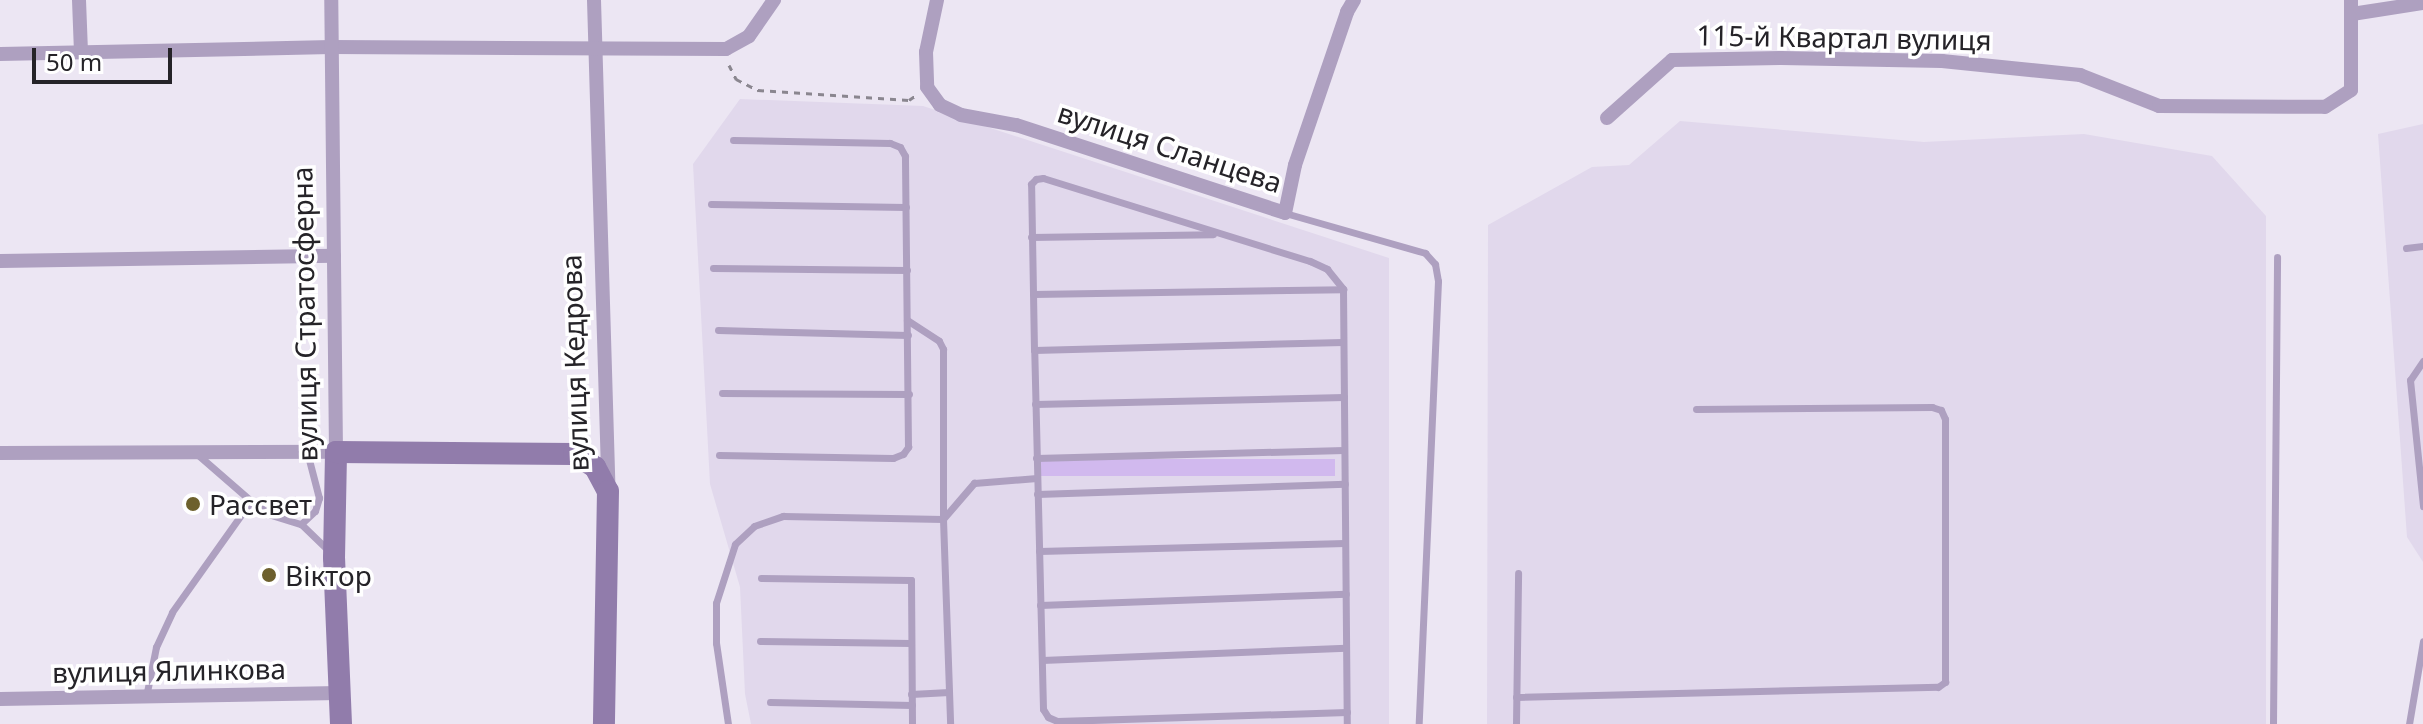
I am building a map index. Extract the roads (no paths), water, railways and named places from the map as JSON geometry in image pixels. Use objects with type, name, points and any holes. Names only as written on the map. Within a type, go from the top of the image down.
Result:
[{"type":"street","points":[[79,0],[81,52]]},
{"type":"street","name":"вулиця Стратосферна","points":[[331,0],[336,452],[334,558],[341,724]]},
{"type":"street","name":"вулиця Кедрова","points":[[594,0],[608,491],[604,724]]},
{"type":"street","points":[[0,54],[331,47],[726,49],[749,36],[774,0]]},
{"type":"street","name":"вулиця Сланцева","points":[[937,0],[926,52],[927,87],[940,105],[961,115],[1016,125],[1285,213],[1295,165],[1347,12],[1354,0]]},
{"type":"street","name":"115-й Квартал вулиця","points":[[1607,118],[1672,60],[1781,58],[1942,61],[2080,75],[2159,106],[2325,107],[2351,90],[2352,7],[2423,3]]},
{"type":"street","points":[[0,261],[334,256]]},
{"type":"street","points":[[0,453],[574,454],[595,467],[608,491]]},
{"type":"street","name":"вулиця Ялинкова","points":[[0,699],[339,693]]},
{"type":"lane","points":[[719,455],[893,458],[903,454],[908,447],[905,156],[900,147],[890,143],[733,140]]},
{"type":"lane","points":[[1347,712],[1057,721],[1048,717],[1043,709],[1031,184],[1043,178],[1310,261],[1327,269],[1343,289],[1343,342],[1345,484],[1345,543],[1346,594],[1346,648],[1347,712],[1347,724]]},
{"type":"lane","points":[[711,204],[906,207]]},
{"type":"lane","points":[[1285,213],[1425,253],[1435,264],[1438,281],[1419,724]]},
{"type":"lane","points":[[1031,237],[1219,234]]},
{"type":"lane","points":[[2406,248],[2423,246]]},
{"type":"lane","points":[[2273,724],[2277,257]]},
{"type":"lane","points":[[713,268],[907,270]]},
{"type":"lane","points":[[1033,294],[1343,289]]},
{"type":"lane","points":[[907,320],[939,341],[943,349],[943,519],[950,724]]},
{"type":"lane","points":[[718,330],[908,335]]},
{"type":"lane","points":[[1034,350],[1343,342]]},
{"type":"lane","points":[[2423,361],[2410,380],[2423,506]]},
{"type":"lane","points":[[722,393],[909,394]]},
{"type":"lane","points":[[1035,404],[1344,397]]},
{"type":"lane","points":[[1516,697],[1938,687],[1945,682],[1945,419],[1941,410],[1932,407],[1696,409]]},
{"type":"lane","points":[[1036,458],[1344,450]]},
{"type":"lane","points":[[301,524],[315,511],[319,498],[307,452]]},
{"type":"lane","points":[[195,453],[271,515],[301,524],[323,542],[334,558]]},
{"type":"lane","points":[[943,519],[974,483],[1037,478]]},
{"type":"lane","points":[[1037,494],[1345,484]]},
{"type":"lane","points":[[146,697],[156,647],[172,612],[251,501]]},
{"type":"lane","points":[[728,724],[716,643],[716,603],[735,544],[744,535],[754,526],[783,516],[943,519]]},
{"type":"lane","points":[[1039,551],[1345,543]]},
{"type":"lane","points":[[1516,724],[1518,573]]},
{"type":"lane","points":[[761,578],[911,580],[912,724]]},
{"type":"lane","points":[[1040,605],[1346,594]]},
{"type":"lane","points":[[760,641],[911,643]]},
{"type":"lane","points":[[2409,724],[2423,641]]},
{"type":"lane","points":[[1042,660],[1346,648]]},
{"type":"lane","points":[[911,694],[949,692]]},
{"type":"lane","points":[[770,702],[912,705]]},
{"type":"place","name":"Рассвет","points":[[193,504]]},
{"type":"place","name":"Віктор","points":[[269,575]]}]
